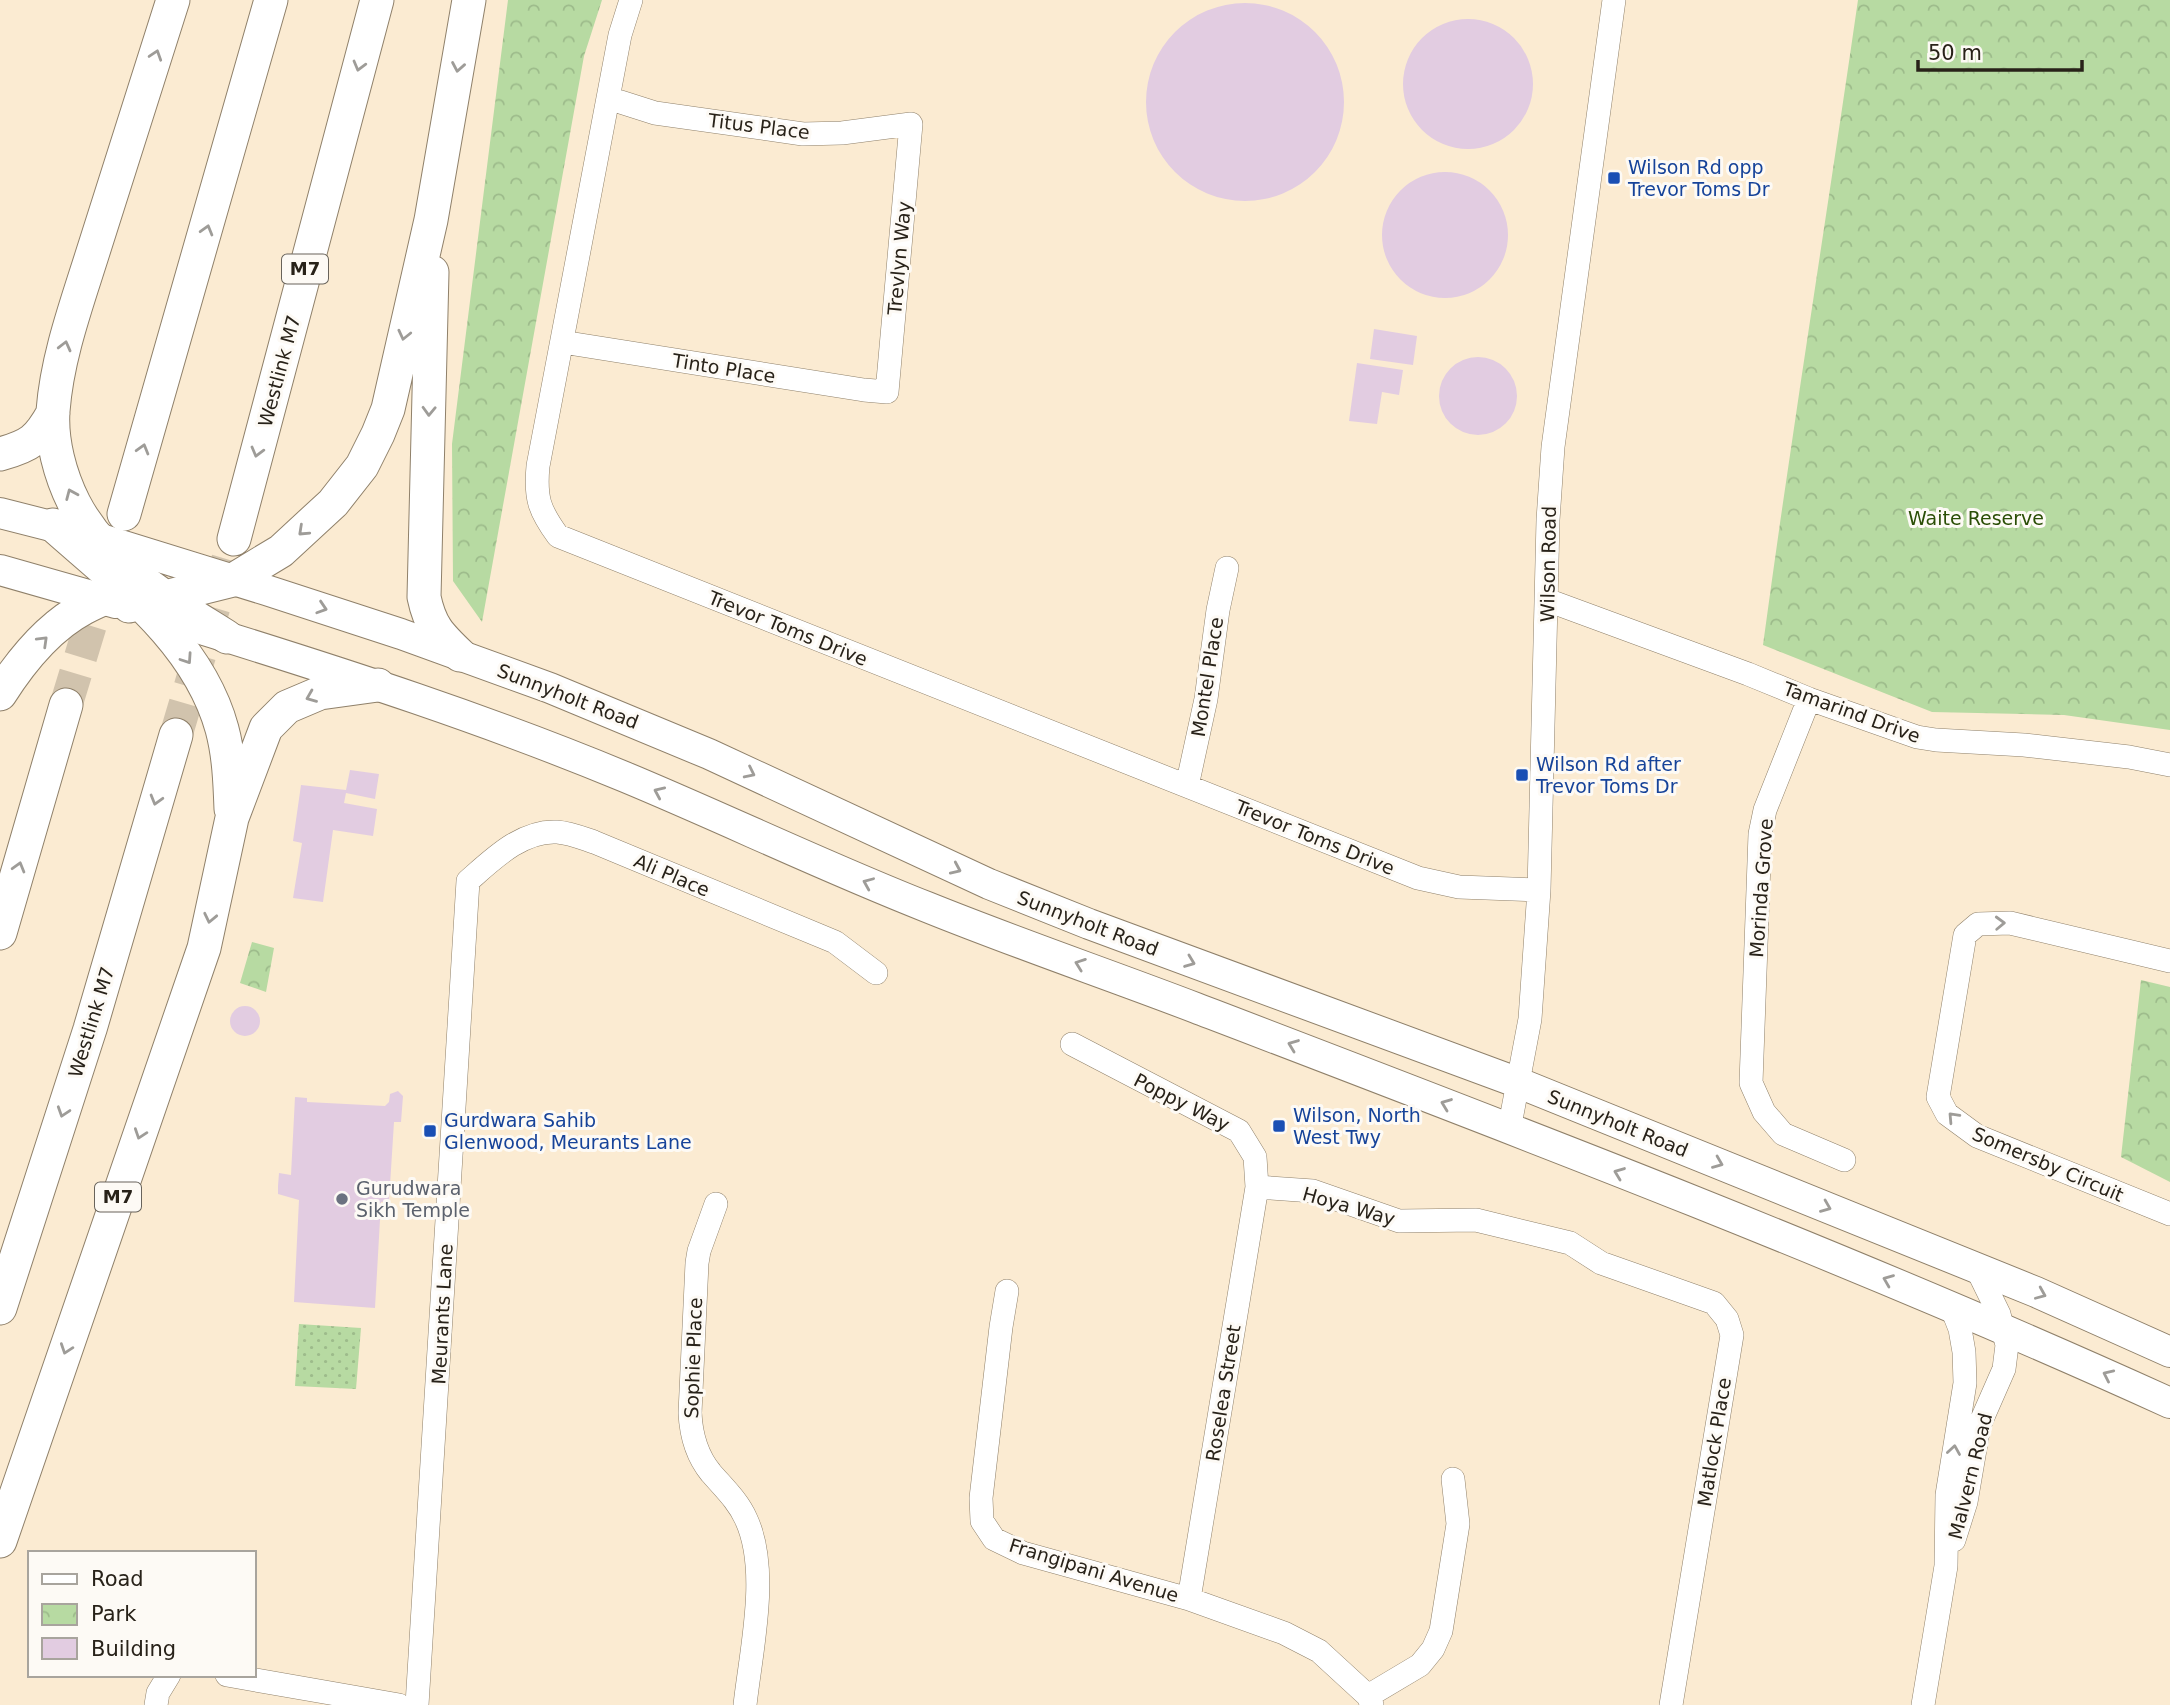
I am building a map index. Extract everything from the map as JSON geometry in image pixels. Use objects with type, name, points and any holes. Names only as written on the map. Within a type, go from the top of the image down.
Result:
[{"type":"highway","points":[[173,0],[71,322],[57,382],[53,413],[54,442],[74,503],[137,599],[206,686],[218,714],[229,771],[232,818]]},
{"type":"highway","points":[[124,514],[271,0]]},
{"type":"highway","name":"Westlink M7","points":[[234,539],[377,0]]},
{"type":"highway","points":[[0,694],[20,665],[62,622],[82,609],[233,580],[281,551],[333,503],[362,466],[387,409],[431,220],[469,0]]},
{"type":"highway","points":[[431,220],[433,306],[424,597],[428,618],[438,634],[460,655]]},
{"type":"highway","points":[[0,454],[23,447],[40,436],[53,413]]},
{"type":"highway","points":[[52,526],[137,599],[227,637]]},
{"type":"highway","points":[[137,599],[200,570]]},
{"type":"highway","name":"M7","points":[[0,1541],[204,948],[232,818],[266,727],[287,707],[320,693],[378,685]]},
{"type":"highway","points":[[0,933],[66,705]]},
{"type":"highway","name":"Westlink M7","points":[[0,1308],[90,1029],[176,735]]},
{"type":"main road","name":"Sunnyholt Road","points":[[0,513],[98,538],[233,580],[460,655],[635,722],[907,847],[1088,924],[1518,1083],[1977,1269],[2170,1352]]},
{"type":"main road","points":[[0,570],[137,599]]},
{"type":"main road","points":[[227,637],[378,685],[616,773],[929,908],[1509,1129],[1951,1306],[2170,1403]]},
{"type":"street","name":"Trevor Toms Drive","points":[[631,0],[620,35],[538,466],[536,493],[544,517],[558,536],[1418,878],[1459,887],[1539,890]]},
{"type":"street","name":"Wilson Road","points":[[1509,1129],[1530,1019],[1539,890],[1548,520],[1553,447],[1614,0]]},
{"type":"street","name":"Titus Place","points":[[608,98],[654,113],[803,134],[842,133],[911,124]]},
{"type":"street","name":"Trevlyn Way","points":[[887,392],[911,124]]},
{"type":"street","name":"Tinto Place","points":[[562,342],[887,392]]},
{"type":"street","name":"Montel Place","points":[[1187,786],[1206,699],[1218,610],[1227,568]]},
{"type":"street","name":"Tamarind Drive","points":[[1547,600],[1902,733],[1936,740],[2037,746],[2129,757],[2170,765]]},
{"type":"street","name":"Morinda Grove","points":[[1809,699],[1773,791],[1760,834],[1751,1083],[1764,1112],[1783,1134],[1844,1160]]},
{"type":"street","name":"Ali Place","points":[[468,881],[498,855],[521,841],[546,833],[568,834],[594,842],[835,942],[876,973]]},
{"type":"street","name":"Meurants Lane","points":[[416,1705],[468,881]]},
{"type":"street","name":"Somersby Circuit","points":[[2170,961],[2010,923],[1978,924],[1965,935],[1938,1097],[1947,1114],[1977,1136],[2170,1214]]},
{"type":"street","name":"Poppy Way","points":[[1072,1044],[1239,1131],[1255,1157],[1257,1187]]},
{"type":"street","name":"Hoya Way","points":[[1257,1187],[1313,1191],[1399,1221],[1476,1220],[1570,1243],[1601,1263]]},
{"type":"street","name":"Roselea Street","points":[[1189,1599],[1257,1187]]},
{"type":"street","name":"Sophie Place","points":[[716,1204],[697,1263],[690,1413],[691,1427],[700,1457],[741,1509],[752,1534],[757,1559],[758,1584],[745,1705]]},
{"type":"street","name":"Matlock Place","points":[[1601,1263],[1714,1304],[1727,1319],[1731,1335],[1671,1705]]},
{"type":"street","name":"Malvern Road","points":[[1923,1705],[1946,1566],[1966,1502],[1979,1426],[2004,1369],[2007,1345],[2004,1328],[1977,1269]]},
{"type":"street","name":"Frangipani Avenue","points":[[1007,1291],[1000,1327],[983,1485],[982,1521],[994,1539],[1023,1553],[1189,1599],[1284,1633],[1320,1651],[1370,1700]]},
{"type":"street","name":"Malvern Road","points":[[1946,1566],[1947,1495],[1965,1383],[1960,1329],[1951,1306]]},
{"type":"street","points":[[1370,1700],[1420,1665],[1433,1649],[1441,1631],[1458,1524],[1453,1479]]},
{"type":"street","points":[[156,1705],[158,1693],[168,1677]]},
{"type":"street","points":[[239,1677],[400,1705]]},
{"type":"green space","points":[[508,0],[602,0],[584,56],[482,622],[453,581],[452,444]]},
{"type":"green space","name":"Waite Reserve","points":[[1858,0],[2170,0],[2170,730],[2064,715],[1932,712],[1763,645]]},
{"type":"green space","points":[[252,942],[274,948],[266,992],[240,983]]},
{"type":"green space","points":[[2141,980],[2170,987],[2170,1182],[2121,1157]]},
{"type":"green space","points":[[299,1324],[361,1328],[356,1389],[295,1386]]},
{"type":"building","points":[[1245,3],[1264,4],[1283,10],[1300,19],[1315,32],[1328,47],[1337,64],[1343,83],[1343,121],[1337,140],[1328,157],[1315,172],[1300,185],[1283,194],[1264,200],[1245,201],[1226,200],[1207,194],[1190,185],[1175,172],[1162,157],[1153,140],[1147,121],[1146,102],[1147,83],[1153,64],[1162,47],[1175,32],[1190,19],[1207,10],[1226,4]]},
{"type":"building","points":[[1468,19],[1493,24],[1514,38],[1528,59],[1533,84],[1528,109],[1514,130],[1493,144],[1468,149],[1443,144],[1422,130],[1408,109],[1403,84],[1408,59],[1422,38],[1443,24]]},
{"type":"building","points":[[1445,172],[1469,177],[1489,191],[1503,211],[1508,235],[1503,259],[1489,279],[1469,293],[1445,298],[1421,293],[1401,279],[1387,259],[1382,235],[1387,211],[1401,191],[1421,177]]},
{"type":"building","points":[[1374,329],[1417,336],[1413,365],[1370,359]]},
{"type":"building","points":[[1470,357],[1486,357],[1500,363],[1511,374],[1517,388],[1517,404],[1511,418],[1500,429],[1486,435],[1470,435],[1456,429],[1445,418],[1439,404],[1439,388],[1445,374],[1456,363]]},
{"type":"building","points":[[1357,363],[1403,370],[1399,395],[1382,392],[1377,424],[1349,421]]},
{"type":"building","points":[[350,770],[379,774],[375,799],[346,793],[344,803],[377,809],[373,836],[333,830],[323,902],[293,898],[302,843],[293,841],[301,785],[346,790]]},
{"type":"building","points":[[245,1006],[256,1010],[260,1021],[256,1032],[245,1036],[234,1032],[230,1021],[234,1010]]},
{"type":"building","name":"Gurudwara Sikh Temple","points":[[398,1091],[403,1096],[401,1122],[394,1122],[389,1201],[381,1202],[375,1308],[294,1302],[299,1200],[278,1194],[278,1186],[279,1173],[291,1175],[295,1097],[307,1098],[307,1102],[385,1106],[389,1102],[390,1094]]},
{"type":"tunnel","points":[[176,735],[234,539]]},
{"type":"tunnel","points":[[66,705],[104,580]]},
{"type":"place","name":"Wilson Rd opp Trevor Toms Dr","points":[[1614,178]]},
{"type":"place","name":"Wilson Rd after Trevor Toms Dr","points":[[1522,775]]},
{"type":"place","name":"Wilson, North West Twy","points":[[1279,1126]]},
{"type":"place","name":"Gurdwara Sahib Glenwood, Meurants Lane","points":[[430,1131]]},
{"type":"place","name":"Gurudwara Sikh Temple","points":[[342,1199]]}]
